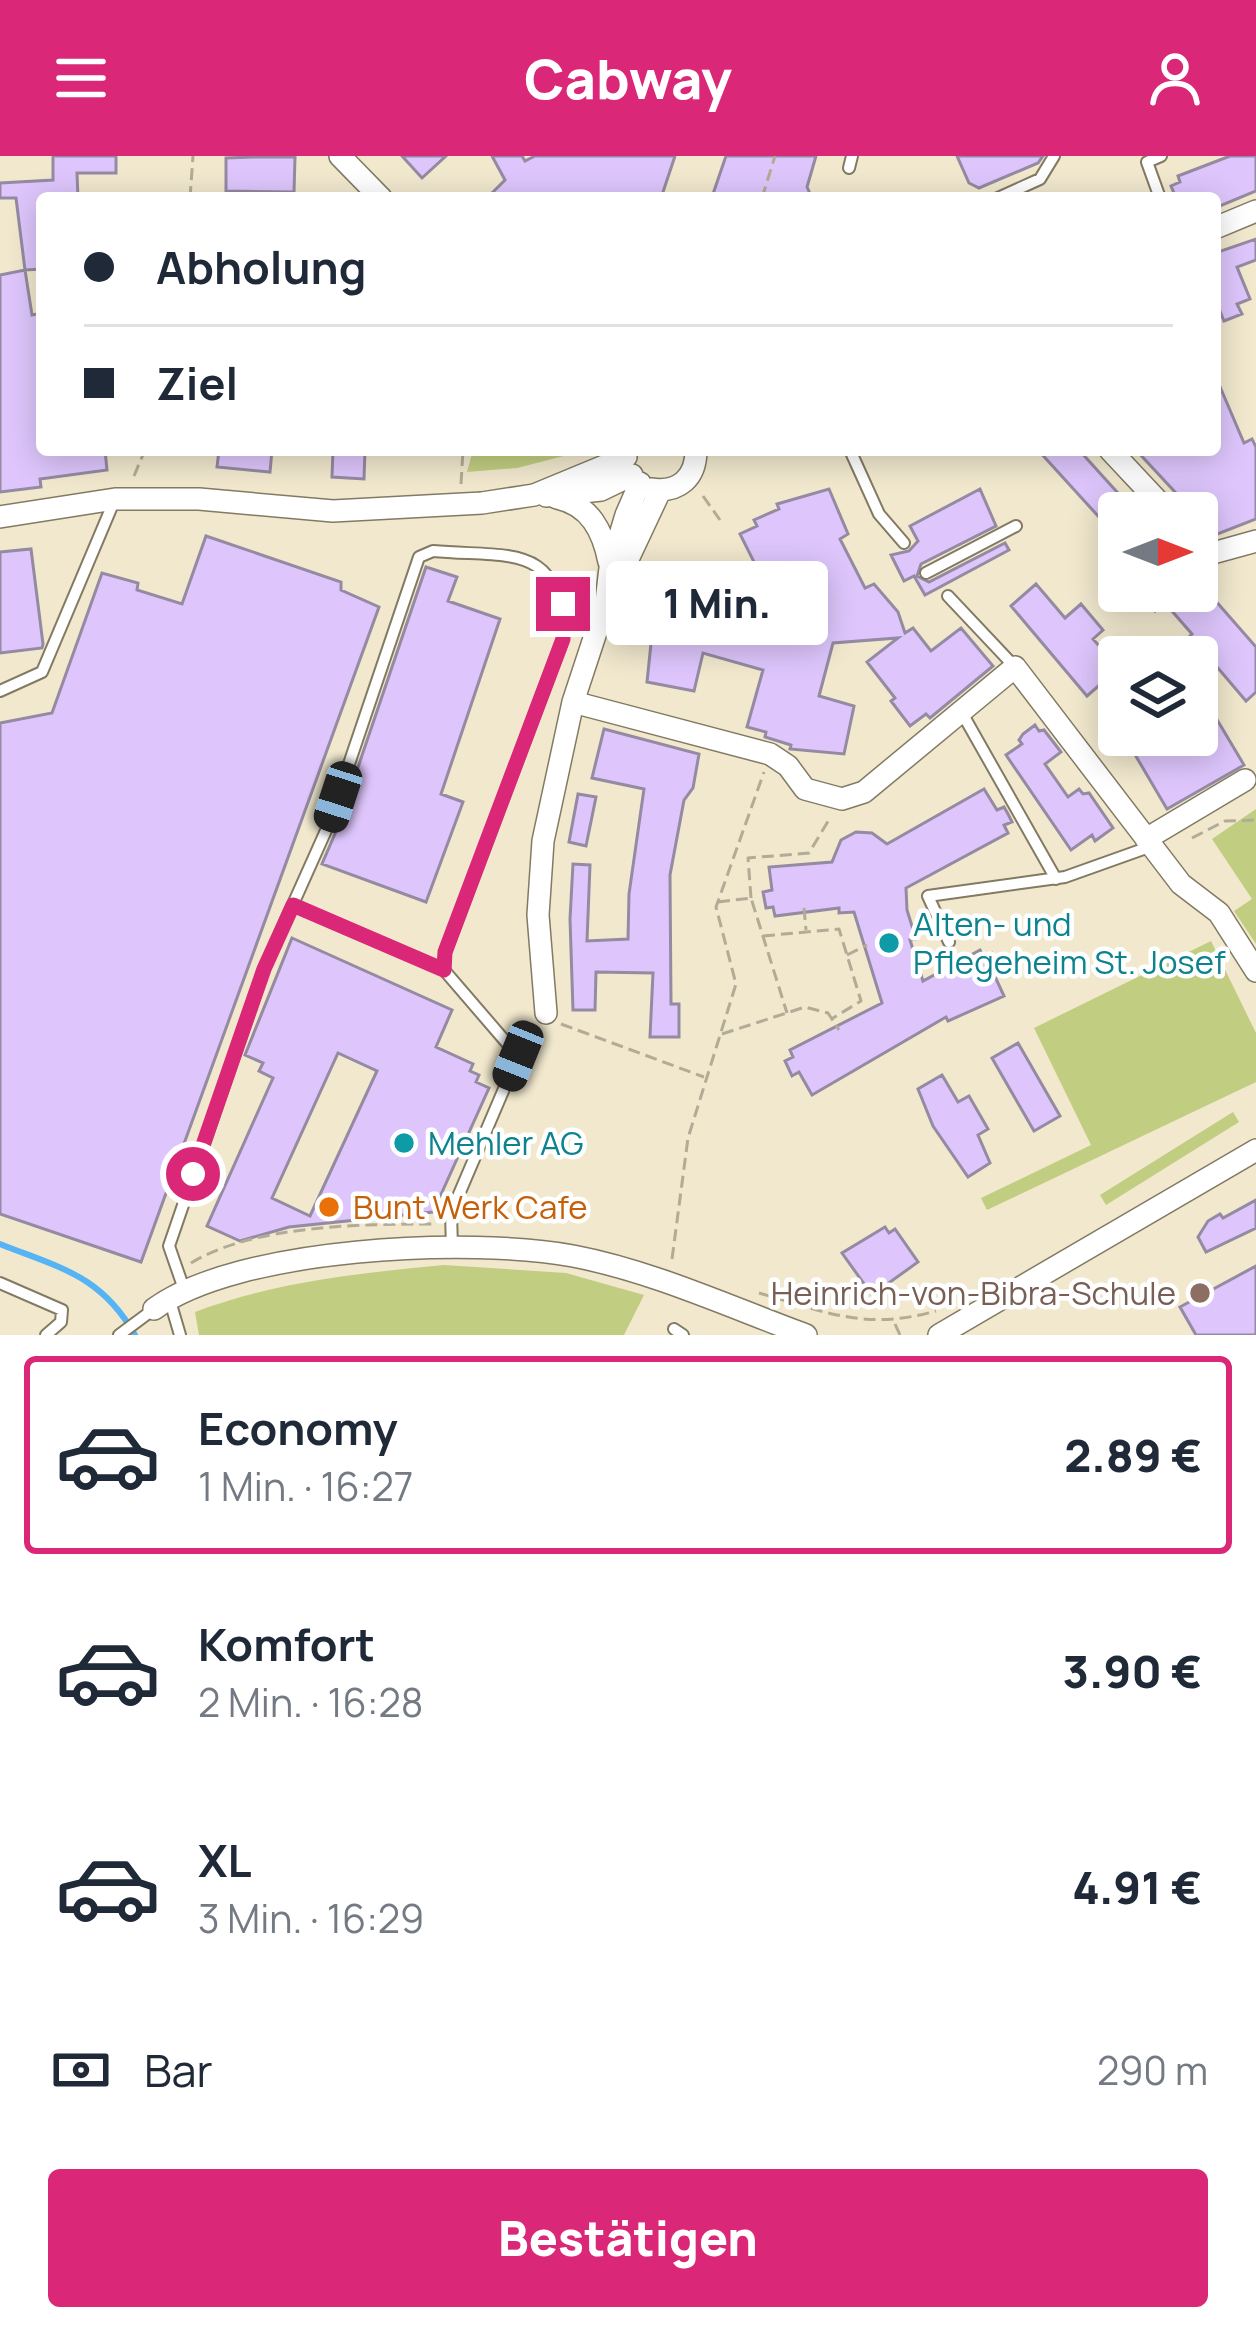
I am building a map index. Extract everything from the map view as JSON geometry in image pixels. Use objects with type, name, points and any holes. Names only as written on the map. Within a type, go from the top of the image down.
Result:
[{"type":"street","points":[[340,156],[374,192]]},
{"type":"street","points":[[1221,226],[1256,211]]},
{"type":"street","points":[[0,517],[115,500],[199,499],[333,511],[482,503],[545,496],[637,471],[685,482],[699,456]]},
{"type":"street","points":[[1116,456],[1149,492]]},
{"type":"street","points":[[553,1018],[538,915],[543,841],[573,702],[606,602],[610,568],[637,471]]},
{"type":"street","points":[[606,602],[620,581],[637,471]]},
{"type":"street","points":[[545,496],[571,501],[588,513],[604,540],[610,568]]},
{"type":"street","points":[[1218,552],[1256,541]]},
{"type":"street","points":[[573,702],[770,754],[788,766],[805,789],[842,799],[859,796],[1015,667],[1188,892],[1214,908],[1256,971]]},
{"type":"street","points":[[1152,847],[1245,780]]},
{"type":"street","points":[[939,1335],[1256,1150]]},
{"type":"street","points":[[171,1293],[322,1258],[452,1248],[574,1256],[806,1335]]},
{"type":"lane","points":[[1011,192],[1040,178],[1054,156]]},
{"type":"lane","points":[[1158,192],[1147,162],[1161,156]]},
{"type":"lane","points":[[853,456],[879,514],[904,543]]},
{"type":"lane","points":[[0,691],[42,672],[115,500]]},
{"type":"lane","points":[[926,573],[1016,526]]},
{"type":"lane","points":[[180,1335],[171,1293],[169,1246],[264,969],[328,826],[419,557],[433,551],[532,560],[548,572],[563,604],[563,639],[445,952],[444,970]]},
{"type":"lane","points":[[949,596],[1015,667]]},
{"type":"lane","points":[[962,712],[1056,879]]},
{"type":"lane","points":[[949,942],[928,896],[1056,879],[1152,847]]},
{"type":"lane","points":[[293,905],[444,970],[518,1056],[451,1213],[452,1248]]},
{"type":"lane","points":[[0,1282],[62,1310],[61,1322],[46,1335]]},
{"type":"lane","points":[[119,1335],[171,1293]]},
{"type":"path","points":[[190,192],[193,156]]},
{"type":"path","points":[[764,192],[775,156]]},
{"type":"path","points":[[131,482],[142,456]]},
{"type":"path","points":[[460,486],[463,456]]},
{"type":"path","points":[[698,490],[720,520]]},
{"type":"path","points":[[664,1283],[678,1230],[684,1159],[736,984],[717,902],[770,754]]},
{"type":"path","points":[[787,1013],[751,898],[748,858],[809,853],[842,799]]},
{"type":"path","points":[[1152,847],[1226,821],[1256,820]]},
{"type":"path","points":[[717,902],[751,898]]},
{"type":"path","points":[[804,908],[807,932]]},
{"type":"path","points":[[763,936],[839,929],[861,1001],[833,1018]]},
{"type":"path","points":[[847,955],[867,945]]},
{"type":"path","points":[[720,1035],[815,1007],[833,1018],[839,1030]]},
{"type":"path","points":[[553,1018],[707,1078]]},
{"type":"path","points":[[171,1293],[208,1252],[287,1232],[451,1224]]},
{"type":"path","points":[[748,1290],[842,1317],[895,1322],[950,1308]]},
{"type":"path","points":[[895,1322],[900,1335]]},
{"type":"green space","points":[[471,456],[564,456],[517,468],[467,472]]},
{"type":"green space","points":[[1256,809],[1256,944],[1234,911],[1252,899],[1212,839]]},
{"type":"green space","points":[[1211,941],[1256,1033],[1256,1082],[987,1210],[981,1198],[1091,1145],[1034,1028]]},
{"type":"green space","points":[[1233,1112],[1239,1122],[1106,1205],[1100,1195]]},
{"type":"green space","points":[[444,1265],[566,1273],[644,1295],[624,1335],[199,1335],[195,1312],[255,1293],[318,1280]]},
{"type":"building","points":[[53,156],[116,156],[116,173],[77,173],[78,192],[36,192],[36,269],[25,270],[16,198],[0,198],[0,183],[53,180]]},
{"type":"building","points":[[402,156],[446,156],[422,178]]},
{"type":"building","points":[[492,156],[522,156],[525,161],[535,156],[675,156],[663,192],[493,192],[505,180]]},
{"type":"building","points":[[726,156],[816,156],[809,192],[714,192]]},
{"type":"building","points":[[957,156],[1043,156],[1038,163],[979,188],[969,183]]},
{"type":"building","points":[[1230,156],[1256,156],[1256,191],[1221,206],[1221,192],[1174,192],[1171,186],[1180,182],[1178,176]]},
{"type":"building","points":[[295,157],[294,192],[226,191],[226,158]]},
{"type":"building","points":[[1256,239],[1256,260],[1237,267],[1250,299],[1237,304],[1242,314],[1224,321],[1221,314],[1221,251]]},
{"type":"building","points":[[25,270],[32,315],[36,314],[36,456],[106,456],[107,470],[40,479],[41,487],[0,492],[0,275]]},
{"type":"building","points":[[1221,389],[1244,443],[1252,439],[1256,447],[1256,519],[1218,534],[1218,492],[1175,492],[1142,456],[1221,456]]},
{"type":"building","points":[[218,456],[271,456],[270,472],[217,467]]},
{"type":"building","points":[[333,456],[365,456],[364,479],[332,477]]},
{"type":"building","points":[[1043,456],[1084,456],[1117,492],[1098,492],[1098,516]]},
{"type":"building","points":[[829,489],[848,534],[840,539],[865,588],[874,584],[898,612],[905,633],[913,628],[931,651],[961,628],[993,666],[930,718],[926,714],[910,726],[867,662],[898,638],[833,643],[819,696],[854,706],[844,754],[790,749],[791,745],[765,737],[766,732],[747,727],[763,670],[703,653],[694,691],[647,682],[653,624],[662,598],[670,600],[675,581],[740,602],[767,588],[740,534],[757,526],[754,520],[779,509],[777,504]]},
{"type":"building","points":[[980,489],[996,526],[921,564],[917,576],[929,582],[1005,543],[1009,550],[925,595],[914,576],[904,581],[891,555],[909,551],[918,541],[910,526]]},
{"type":"building","points":[[206,536],[341,582],[341,590],[379,607],[141,1262],[0,1214],[0,723],[52,713],[102,573],[138,583],[137,590],[182,604]]},
{"type":"building","points":[[31,549],[42,648],[0,653],[0,552]]},
{"type":"building","points":[[426,567],[457,577],[448,601],[500,619],[441,794],[463,802],[426,902],[322,864]]},
{"type":"building","points":[[1036,584],[1065,618],[1081,604],[1103,630],[1093,639],[1098,645],[1098,686],[1087,696],[1011,606]]},
{"type":"building","points":[[1218,604],[1256,647],[1256,692],[1246,701],[1218,668],[1218,636],[1192,634],[1173,612],[1218,612]]},
{"type":"building","points":[[1218,721],[1244,765],[1167,809],[1136,756],[1218,756]]},
{"type":"building","points":[[1035,725],[1061,752],[1045,764],[1068,797],[1079,789],[1089,793],[1113,828],[1095,841],[1092,835],[1071,850],[1006,755],[1022,744],[1023,734]]},
{"type":"building","points":[[604,729],[699,754],[693,788],[684,800],[670,875],[671,1004],[679,1004],[679,1037],[650,1037],[653,973],[596,972],[595,1010],[573,1010],[573,864],[590,865],[587,941],[628,939],[629,894],[644,789],[592,778]]},
{"type":"building","name":"Alten- und Pflegeheim St. Josef","points":[[984,789],[997,810],[1004,807],[1008,814],[1012,822],[1004,825],[1008,833],[906,888],[907,910],[916,939],[910,940],[923,981],[980,950],[984,958],[992,953],[1000,968],[993,972],[1004,996],[948,1021],[946,1017],[812,1095],[799,1072],[792,1076],[785,1061],[793,1057],[790,1050],[882,1003],[854,912],[839,913],[839,908],[775,916],[773,907],[766,908],[763,892],[772,890],[769,867],[832,862],[841,840],[856,832],[872,833],[887,844]]},
{"type":"building","points":[[578,794],[596,797],[586,846],[569,842]]},
{"type":"building","name":"Mehler AG","points":[[292,938],[452,1010],[436,1047],[473,1064],[470,1071],[479,1075],[476,1082],[489,1088],[433,1212],[289,1227],[240,1241],[207,1226],[273,1078],[259,1071],[263,1063],[245,1055]],"holes":[[[338,1053],[377,1071],[310,1216],[272,1198]]]},
{"type":"building","points":[[1018,1043],[1060,1116],[1034,1131],[992,1058]]},
{"type":"building","points":[[942,1075],[958,1102],[969,1096],[988,1129],[978,1135],[990,1163],[968,1177],[933,1126],[918,1089]]},
{"type":"building","points":[[1256,1200],[1256,1228],[1206,1252],[1198,1237],[1208,1221]]},
{"type":"building","points":[[885,1227],[889,1233],[895,1229],[918,1262],[872,1295],[842,1253]]},
{"type":"building","points":[[1256,1266],[1256,1335],[1196,1335],[1180,1307]]},
{"type":"waterway","points":[[0,1244],[93,1286],[135,1335]]},
{"type":"place","name":"Alten- und Pflegeheim St. Josef","points":[[889,943]]},
{"type":"place","name":"Mehler AG","points":[[404,1143]]},
{"type":"place","name":"Bunt Werk Cafe","points":[[329,1207]]},
{"type":"place","name":"Heinrich-von-Bibra-Schule","points":[[1200,1293]]},
{"type":"route","points":[[193,1174],[264,969],[293,905],[444,970],[445,952],[563,639],[563,604]]}]
